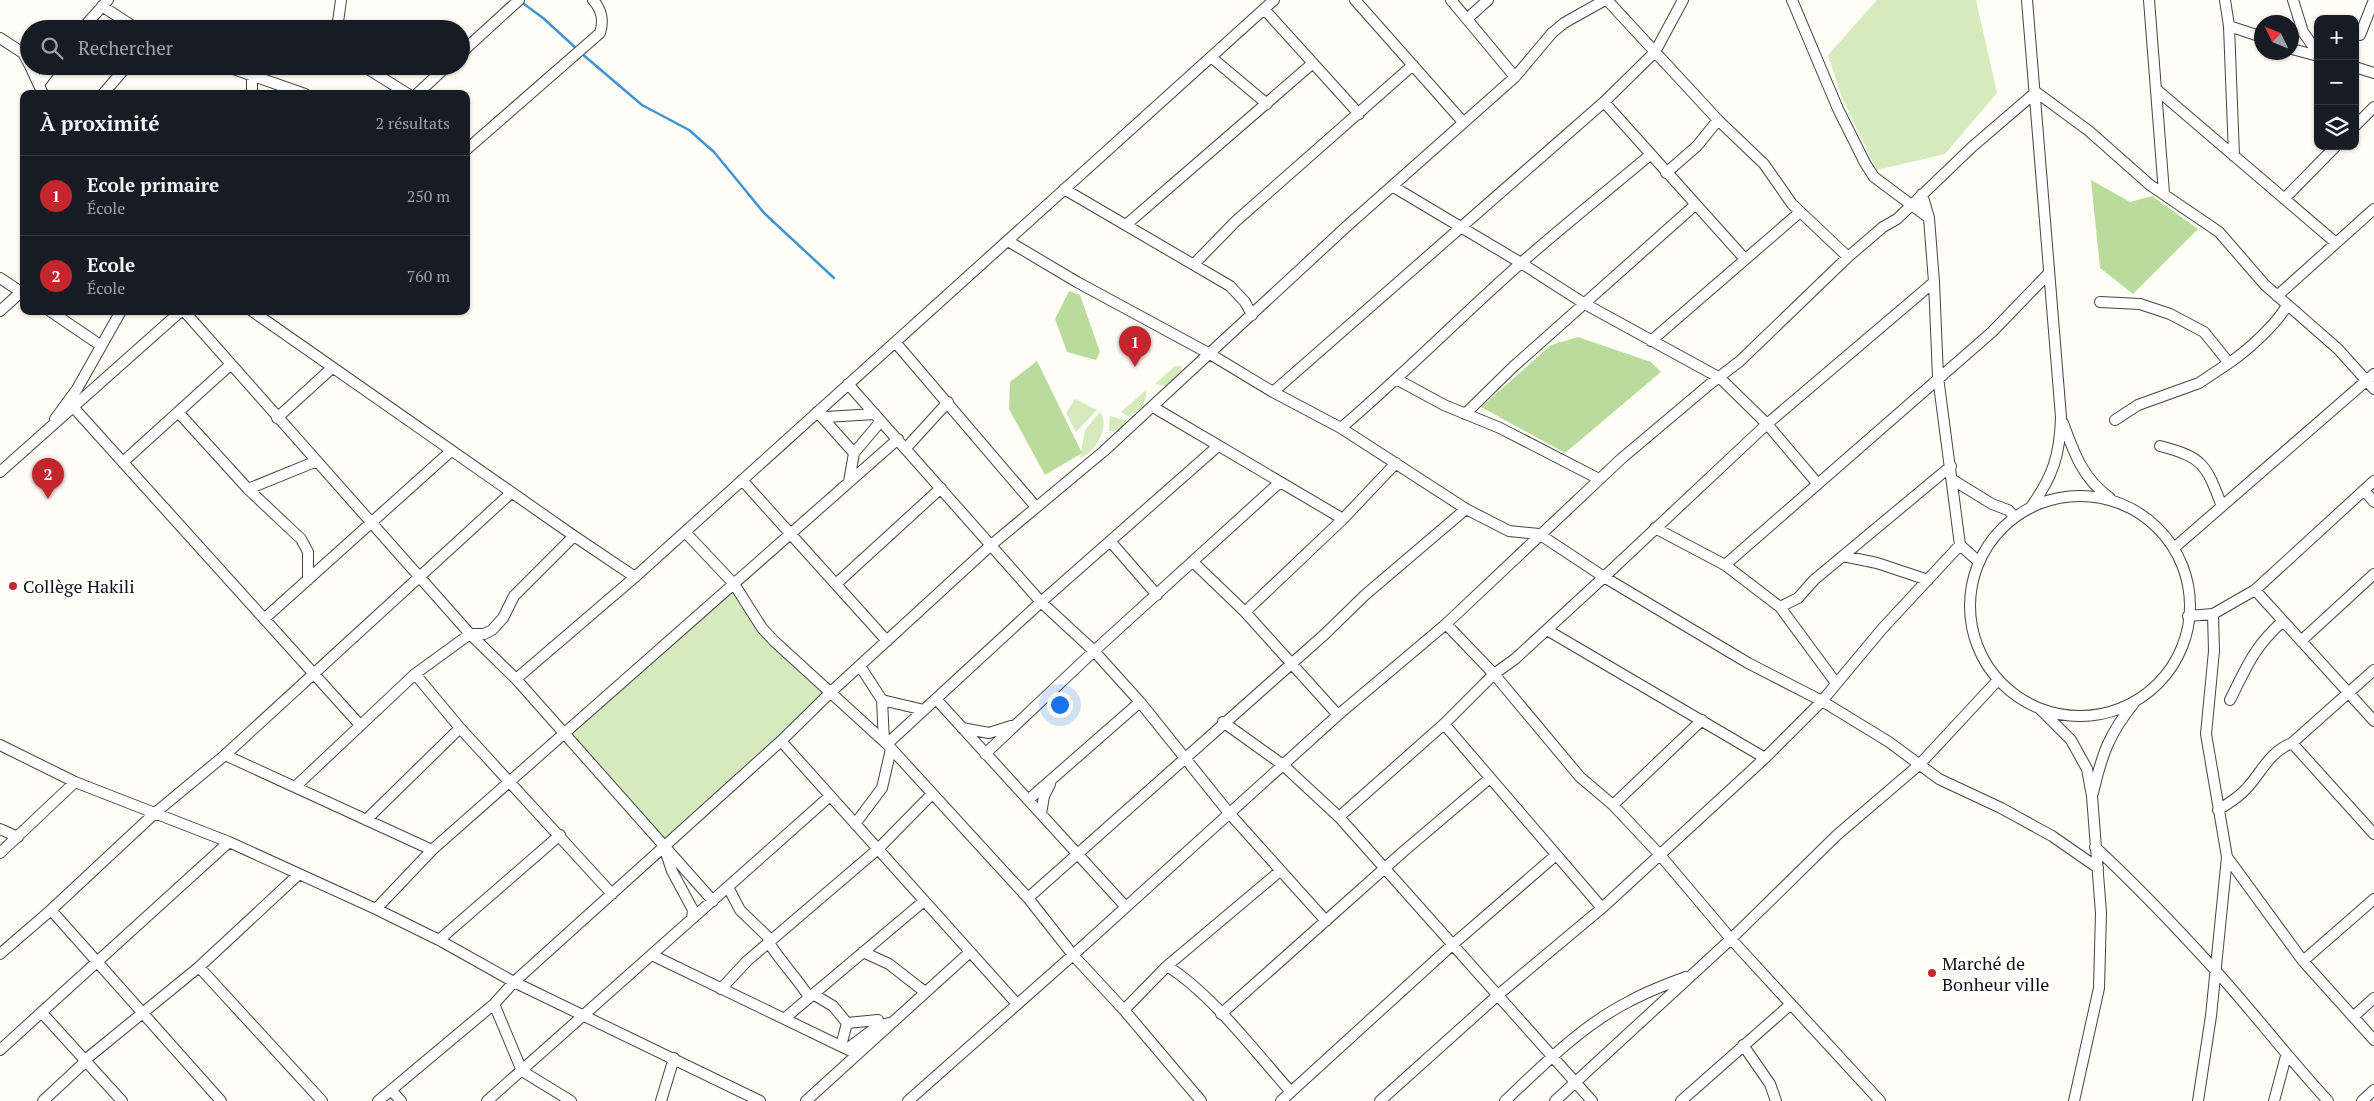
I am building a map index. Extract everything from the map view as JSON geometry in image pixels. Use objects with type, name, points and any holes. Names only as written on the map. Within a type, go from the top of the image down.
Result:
[{"type":"street","points":[[338,20],[341,0]]},
{"type":"street","points":[[470,45],[519,0]]},
{"type":"street","points":[[470,146],[600,32],[603,24],[602,13],[599,6],[593,0]]},
{"type":"street","points":[[516,680],[635,577],[1274,0]]},
{"type":"street","points":[[1354,0],[1463,122]]},
{"type":"street","points":[[1451,0],[1468,18],[1514,77]]},
{"type":"street","points":[[1468,18],[1488,0]]},
{"type":"street","points":[[378,1101],[494,1004],[514,982],[781,741],[832,691],[990,546],[1153,407],[1392,186],[1514,77],[1552,33],[1564,23],[1606,0],[1718,120],[1764,164],[1783,194],[1848,258]]},
{"type":"street","points":[[1273,392],[1460,226],[1604,102],[1655,52],[1683,0]]},
{"type":"street","points":[[1792,0],[1838,109],[1865,163],[1874,177],[1913,204],[1929,218]]},
{"type":"street","points":[[2027,0],[2061,416],[2058,455],[2053,471],[2047,485],[2031,507]]},
{"type":"street","points":[[2149,0],[2164,194]]},
{"type":"street","points":[[2225,0],[2229,26],[2234,156]]},
{"type":"street","points":[[2293,0],[2303,32],[2314,48]]},
{"type":"street","points":[[2359,35],[2374,0]]},
{"type":"street","points":[[90,20],[105,3],[126,20]]},
{"type":"street","points":[[1264,9],[1359,114]]},
{"type":"street","points":[[2359,36],[2374,22]]},
{"type":"street","points":[[2229,26],[2254,34]]},
{"type":"street","points":[[2299,42],[2303,32]]},
{"type":"street","points":[[0,38],[20,51]]},
{"type":"street","points":[[2299,52],[2314,53]]},
{"type":"street","points":[[1211,57],[1267,104]]},
{"type":"street","points":[[1127,224],[1313,63]]},
{"type":"street","points":[[1194,264],[1242,216],[1413,65]]},
{"type":"street","points":[[2359,68],[2374,73]]},
{"type":"street","points":[[34,75],[41,89]]},
{"type":"street","points":[[41,89],[48,75]]},
{"type":"street","points":[[106,90],[119,75]]},
{"type":"street","points":[[252,75],[252,90]]},
{"type":"street","points":[[255,75],[294,90]]},
{"type":"street","points":[[377,75],[402,90]]},
{"type":"street","points":[[421,90],[437,75]]},
{"type":"street","points":[[2156,89],[2336,243]]},
{"type":"street","points":[[2036,92],[2089,131],[2140,177],[2219,232],[2265,285],[2372,381],[2221,504],[2174,548]]},
{"type":"street","points":[[908,1101],[1073,955],[1338,715],[1446,624],[1599,479],[1668,418],[1740,361],[1848,258],[1913,204],[1972,147],[2036,92]]},
{"type":"street","points":[[1604,102],[1744,258]]},
{"type":"street","points":[[2359,122],[2374,107]]},
{"type":"street","points":[[1666,173],[1697,146],[1718,120]]},
{"type":"street","points":[[2284,199],[2332,150]]},
{"type":"street","points":[[1341,428],[1398,380],[1521,263],[1650,155]]},
{"type":"street","points":[[1392,186],[1521,263],[1585,304],[1651,341],[1694,362],[1720,378],[1767,424],[1817,483]]},
{"type":"street","points":[[1064,190],[1127,224],[1230,286],[1245,302],[1252,315]]},
{"type":"street","points":[[1922,194],[1929,218],[1938,377],[1953,480],[1960,546],[1979,562]]},
{"type":"street","points":[[1465,414],[1513,367],[1695,204]]},
{"type":"street","points":[[2277,296],[2374,209]]},
{"type":"street","points":[[1651,341],[1744,258],[1800,212]]},
{"type":"street","points":[[1008,240],[1077,282],[1341,428],[1466,510],[1508,531],[1539,534],[1604,577],[1748,663],[1822,701],[1898,748],[1939,779],[2046,832],[2098,868]]},
{"type":"street","points":[[1725,565],[1938,377],[1992,332],[2049,273]]},
{"type":"street","points":[[0,278],[20,292]]},
{"type":"street","points":[[1338,817],[1444,724],[1494,674],[1515,659],[1547,630],[1767,424],[1934,282]]},
{"type":"street","points":[[0,311],[20,295]]},
{"type":"street","points":[[2100,302],[2140,304],[2170,314],[2204,332],[2230,363]]},
{"type":"street","points":[[2115,420],[2138,405],[2199,383],[2230,363],[2244,353],[2283,313],[2287,305]]},
{"type":"street","points":[[56,315],[100,345]]},
{"type":"street","points":[[44,434],[77,389],[119,315]]},
{"type":"street","points":[[0,472],[178,315]]},
{"type":"street","points":[[185,315],[470,634],[516,680],[563,735],[713,900]]},
{"type":"street","points":[[258,315],[511,493],[635,577]]},
{"type":"street","points":[[895,342],[1036,507]]},
{"type":"street","points":[[123,462],[230,366]]},
{"type":"street","points":[[278,418],[332,368]]},
{"type":"street","points":[[1398,380],[1425,396],[1500,428],[1599,479]]},
{"type":"street","points":[[848,384],[1041,602],[1094,651],[1140,702],[1229,813],[1326,921]]},
{"type":"street","points":[[906,448],[948,402]]},
{"type":"street","points":[[1153,407],[1343,519]]},
{"type":"street","points":[[74,408],[360,725]]},
{"type":"street","points":[[178,412],[248,489],[306,546],[309,556],[308,580]]},
{"type":"street","points":[[817,412],[826,417],[878,418]]},
{"type":"street","points":[[817,412],[854,453]]},
{"type":"street","points":[[2061,416],[2083,472],[2092,484],[2112,500],[2148,518],[2174,548],[2185,573],[2190,601],[2182,647],[2162,678],[2137,700],[2113,732],[2103,752],[2092,796]]},
{"type":"street","points":[[849,482],[854,453],[878,418]]},
{"type":"street","points":[[376,909],[432,850],[898,439]]},
{"type":"street","points":[[887,744],[1041,602],[1218,446]]},
{"type":"street","points":[[2160,446],[2188,453],[2199,460],[2214,486],[2221,504]]},
{"type":"street","points":[[264,619],[451,451]]},
{"type":"street","points":[[248,489],[317,461]]},
{"type":"street","points":[[1245,612],[1343,519],[1396,463]]},
{"type":"street","points":[[1780,607],[1798,598],[1814,580],[1951,466]]},
{"type":"street","points":[[742,480],[887,642]]},
{"type":"street","points":[[1953,480],[1992,504],[2008,510],[2015,517]]},
{"type":"street","points":[[2188,616],[2213,614],[2255,590],[2374,481]]},
{"type":"street","points":[[985,754],[1094,651],[1279,483]]},
{"type":"street","points":[[836,584],[942,488]]},
{"type":"street","points":[[2364,490],[2374,502]]},
{"type":"street","points":[[0,954],[51,910],[155,813],[225,755],[511,493]]},
{"type":"street","points":[[2112,500],[2078,496],[2047,500],[2015,517],[1990,542],[1979,562],[1973,578],[1970,613],[1977,645],[1984,660],[1998,680],[2017,697],[2039,708],[2063,715],[2091,715],[2117,709],[2137,700]]},
{"type":"street","points":[[1028,898],[1366,595],[1466,510]]},
{"type":"street","points":[[1655,528],[1725,565],[1780,607],[1836,683]]},
{"type":"street","points":[[685,532],[734,584],[768,634],[832,691],[887,744],[1028,898],[1073,955],[1124,1010],[1201,1101]]},
{"type":"street","points":[[295,786],[415,674],[470,634],[484,634],[492,630],[503,618],[514,596],[574,536]]},
{"type":"street","points":[[1110,541],[1157,595]]},
{"type":"street","points":[[1380,1101],[1498,995],[1602,908],[1765,758],[1822,701],[1882,629],[1960,546]]},
{"type":"street","points":[[1843,556],[1877,563],[1928,580]]},
{"type":"street","points":[[1193,562],[1245,612],[1338,715]]},
{"type":"street","points":[[2301,641],[2374,574]]},
{"type":"street","points":[[2255,590],[2374,721]]},
{"type":"street","points":[[2198,1101],[2216,971],[2227,857],[2206,734],[2214,651],[2213,614]]},
{"type":"street","points":[[2230,700],[2260,642],[2283,621]]},
{"type":"street","points":[[1446,624],[1494,674],[1580,777],[1613,805],[1660,855],[1731,938],[1880,1101]]},
{"type":"street","points":[[1547,630],[1765,758]]},
{"type":"street","points":[[855,824],[882,788],[887,744],[882,700],[860,666]]},
{"type":"street","points":[[2218,810],[2247,789],[2270,757],[2281,748],[2292,743],[2374,670]]},
{"type":"street","points":[[415,674],[460,728],[612,894]]},
{"type":"street","points":[[1555,1101],[1731,938],[1837,835],[1919,765],[1998,680]]},
{"type":"street","points":[[936,699],[1125,906]]},
{"type":"street","points":[[882,700],[924,710]]},
{"type":"street","points":[[1028,800],[1140,702]]},
{"type":"street","points":[[2039,708],[2071,740],[2087,769],[2092,796],[2101,930],[2099,988],[2074,1101]]},
{"type":"street","points":[[1613,805],[1702,720]]},
{"type":"street","points":[[962,728],[989,733],[1008,728],[1019,722]]},
{"type":"street","points":[[1223,722],[1283,765],[1338,817],[1451,946],[1498,995],[1592,1101]]},
{"type":"street","points":[[1444,724],[1602,908]]},
{"type":"street","points":[[366,820],[460,728]]},
{"type":"street","points":[[781,741],[1017,1004]]},
{"type":"street","points":[[2292,743],[2374,834]]},
{"type":"street","points":[[0,745],[74,782],[229,842],[376,909],[439,940],[514,982],[760,1101]]},
{"type":"street","points":[[225,755],[432,850]]},
{"type":"street","points":[[1221,1014],[1385,870],[1404,851],[1490,778]]},
{"type":"street","points":[[1040,814],[1044,796],[1053,779]]},
{"type":"street","points":[[0,853],[74,782]]},
{"type":"street","points":[[721,988],[747,961],[878,849],[932,794]]},
{"type":"street","points":[[487,1101],[585,1016],[830,796]]},
{"type":"street","points":[[0,829],[18,837]]},
{"type":"street","points":[[439,940],[560,835]]},
{"type":"street","points":[[0,1050],[229,842]]},
{"type":"street","points":[[664,847],[672,871],[693,910],[692,920]]},
{"type":"street","points":[[2095,847],[2128,878],[2216,971],[2286,1056],[2328,1101]]},
{"type":"street","points":[[1281,1101],[1451,946],[1556,855]]},
{"type":"street","points":[[2227,857],[2302,961],[2374,1040]]},
{"type":"street","points":[[1124,1010],[1167,966],[1280,871]]},
{"type":"street","points":[[44,1101],[85,1061],[199,966],[299,874]]},
{"type":"street","points":[[728,887],[740,910],[770,942],[811,996],[833,1006],[847,1024],[844,1048]]},
{"type":"street","points":[[2302,961],[2374,899]]},
{"type":"street","points":[[784,1018],[924,901]]},
{"type":"street","points":[[51,910],[142,1014],[222,1101]]},
{"type":"street","points":[[863,952],[889,964],[925,992]]},
{"type":"street","points":[[806,1101],[970,952]]},
{"type":"street","points":[[652,955],[857,1054]]},
{"type":"street","points":[[199,966],[322,1101]]},
{"type":"street","points":[[1167,966],[1186,980],[1221,1014],[1291,1092]]},
{"type":"street","points":[[1505,1101],[1552,1056],[1607,1014],[1629,1001],[1690,976]]},
{"type":"street","points":[[2353,1017],[2374,998]]},
{"type":"street","points":[[494,1004],[522,1071],[572,1101]]},
{"type":"street","points":[[1681,1101],[1791,1004]]},
{"type":"street","points":[[42,1013],[122,1101]]},
{"type":"street","points":[[847,1024],[878,1020],[879,1025]]},
{"type":"street","points":[[844,1048],[879,1025],[891,1024]]},
{"type":"street","points":[[1743,1045],[1770,1084],[1776,1101]]},
{"type":"street","points":[[2274,1101],[2286,1056]]},
{"type":"street","points":[[661,1101],[674,1058]]},
{"type":"street","points":[[390,1090],[401,1101]]},
{"type":"street","points":[[2362,1101],[2374,1090]]},
{"type":"green space","points":[[1877,0],[1976,0],[1997,93],[1945,154],[1877,170],[1843,100],[1828,55]]},
{"type":"green space","points":[[2091,180],[2130,202],[2152,196],[2198,229],[2133,294],[2100,268]]},
{"type":"green space","points":[[1069,291],[1080,295],[1100,352],[1096,360],[1067,352],[1055,319]]},
{"type":"green space","points":[[1578,337],[1651,362],[1661,372],[1565,453],[1481,407],[1551,345]]},
{"type":"green space","points":[[1037,361],[1082,453],[1045,475],[1009,409],[1010,382]]},
{"type":"green space","points":[[1175,366],[1182,366],[1181,374],[1165,386],[1155,384]]},
{"type":"green space","points":[[1147,389],[1144,403],[1137,412],[1127,416],[1121,412]]},
{"type":"green space","points":[[1075,399],[1097,410],[1076,432],[1066,413]]},
{"type":"green space","points":[[1100,412],[1104,425],[1100,438],[1086,455],[1080,458],[1085,430]]},
{"type":"green space","points":[[1110,416],[1129,421],[1119,431],[1109,431]]},
{"type":"green space","points":[[733,590],[827,692],[664,843],[570,735]]},
{"type":"waterway","points":[[520,1],[543,18],[577,49]]},
{"type":"waterway","points":[[581,53],[642,105],[689,130],[714,152],[764,213],[834,278]]},
{"type":"place","name":"Ecole primaire","points":[[1135,367]]},
{"type":"place","name":"Ecole","points":[[48,499]]},
{"type":"place","name":"Collège Hakili","points":[[13,586]]},
{"type":"place","name":"Marché de Bonheur ville","points":[[1932,973]]}]
